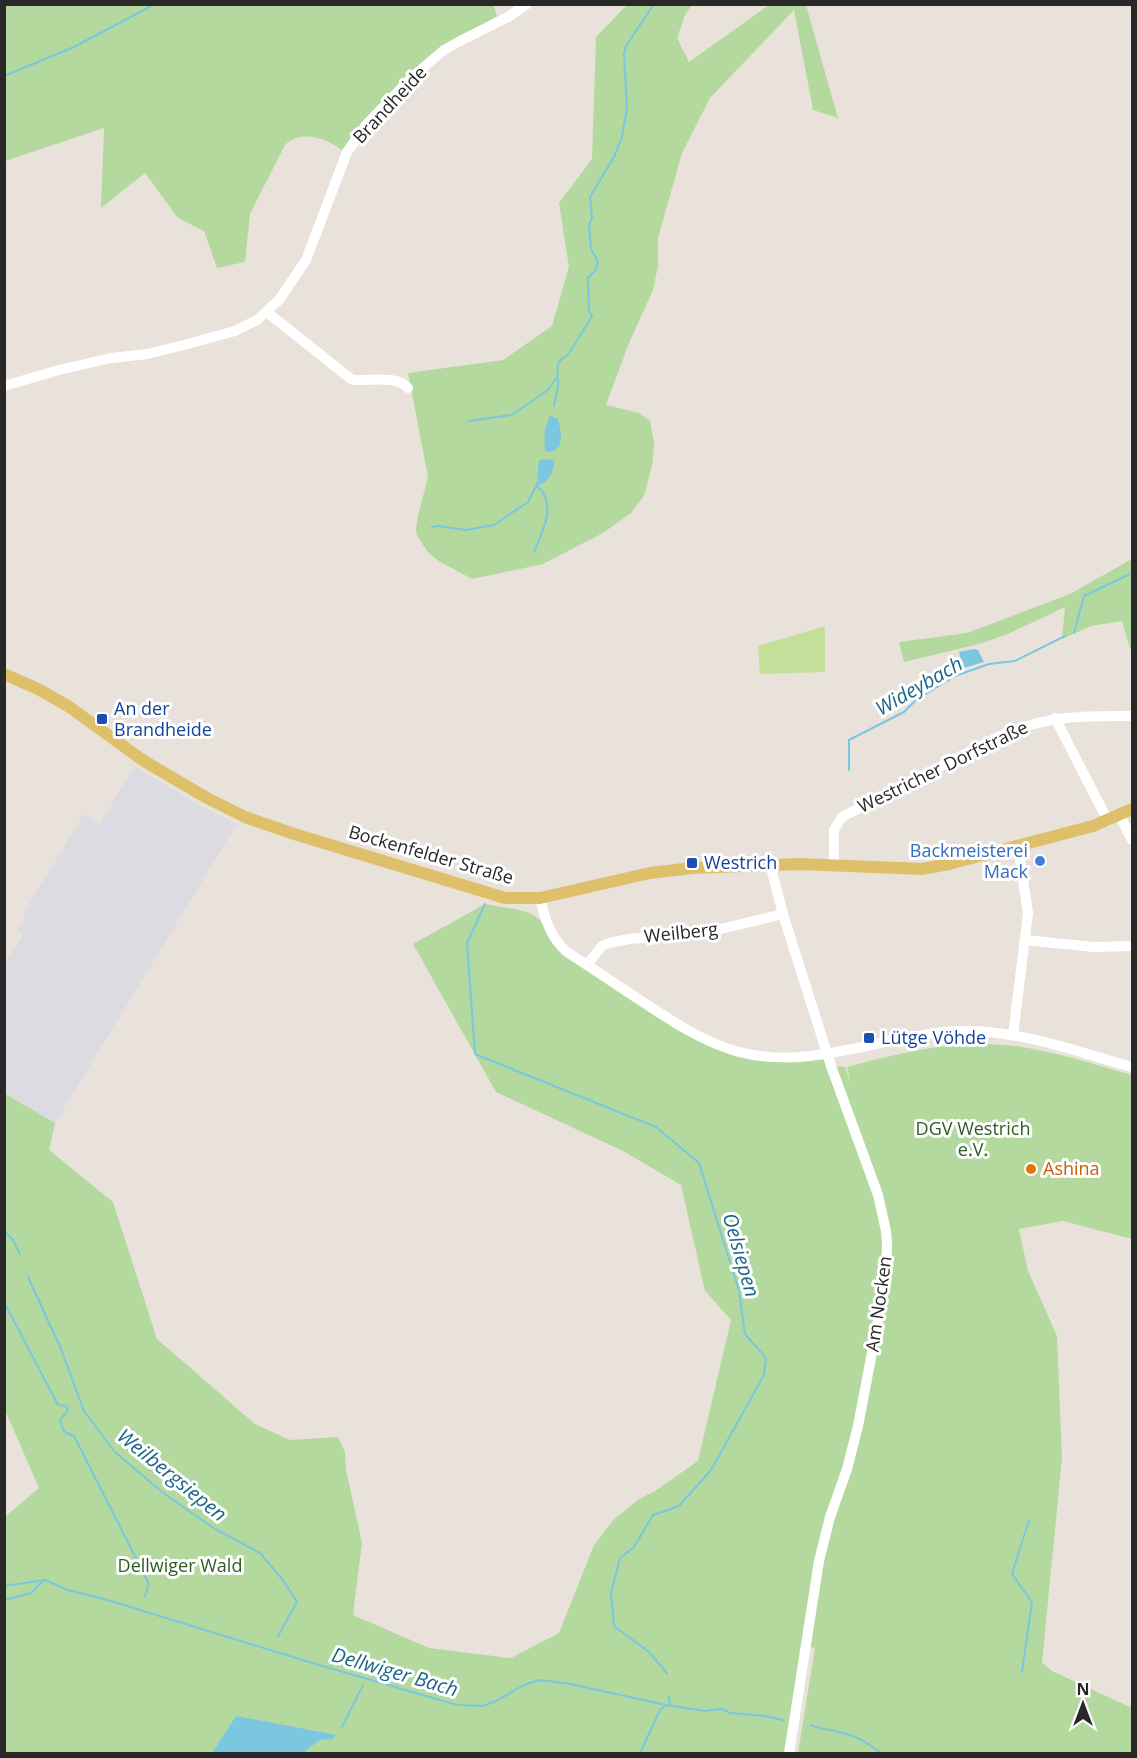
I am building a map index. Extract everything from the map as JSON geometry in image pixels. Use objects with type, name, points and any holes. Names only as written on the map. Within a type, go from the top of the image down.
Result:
[{"type":"main road","name":"Bockenfelder Straße","points":[[4,674],[68,706],[144,761],[207,798],[245,817],[505,898],[540,898],[664,870],[770,864],[922,869],[949,864],[1108,821],[1132,809]]},
{"type":"street","name":"Brandheide","points":[[4,386],[59,370],[111,358],[147,354],[235,331],[268,313],[286,291],[306,260],[347,152],[366,125],[411,78],[444,50],[528,4]]},
{"type":"street","points":[[268,313],[351,379],[397,382],[408,388]]},
{"type":"street","name":"Westricher Dorfstraße","points":[[834,865],[834,830],[842,817],[1000,735],[1021,726],[1055,718],[1132,716]]},
{"type":"street","points":[[1055,718],[1108,821]]},
{"type":"street","points":[[1120,816],[1132,840]]},
{"type":"street","points":[[1013,1035],[1028,913],[1018,846]]},
{"type":"street","name":"Am Nocken","points":[[770,864],[783,914],[827,1052],[881,1206],[886,1231],[888,1265],[858,1426],[819,1561],[789,1754]]},
{"type":"street","points":[[540,898],[546,925],[557,943],[586,965],[692,1033],[722,1047],[774,1057],[800,1056],[936,1033],[970,1031],[1013,1035],[1132,1067]]},
{"type":"street","name":"Weilberg","points":[[586,965],[602,946],[609,943],[629,939],[704,933],[783,914]]},
{"type":"street","points":[[1025,940],[1094,947],[1132,946]]},
{"type":"shaded area","points":[[134,766],[201,806],[237,824],[55,1123],[5,1093],[4,965],[23,935],[17,931],[26,916],[23,914],[84,814],[100,824]]},
{"type":"green space","points":[[493,4],[497,16],[459,38],[343,151],[330,142],[306,136],[291,140],[285,145],[250,214],[245,262],[217,268],[204,231],[178,218],[145,173],[101,208],[104,128],[5,161],[4,5]]},
{"type":"green space","points":[[627,5],[692,5],[685,15],[677,38],[689,62],[769,5],[806,5],[838,118],[813,110],[794,10],[710,98],[682,153],[658,238],[658,266],[653,290],[629,343],[606,405],[639,413],[650,421],[654,442],[653,461],[644,496],[631,513],[603,533],[543,564],[472,579],[437,560],[417,536],[418,516],[428,477],[408,373],[503,360],[552,326],[569,267],[559,203],[592,159],[596,37]]},
{"type":"green space","points":[[1132,559],[1132,647],[1130,649],[1122,621],[1091,626],[1062,639],[1065,607],[1008,634],[979,644],[904,662],[899,642],[967,633],[1070,594]]},
{"type":"green space","points":[[825,626],[825,672],[760,674],[758,646]]},
{"type":"green space","points":[[485,904],[519,910],[535,916],[557,943],[692,1033],[742,1052],[827,1052],[831,1066],[845,1067],[851,1084],[847,1067],[912,1051],[979,1044],[1018,1046],[1132,1075],[1132,1239],[1063,1221],[1019,1229],[1028,1271],[1057,1336],[1062,1458],[1042,1663],[1052,1671],[1132,1708],[1132,1753],[798,1753],[815,1648],[802,1645],[784,1753],[303,1753],[320,1740],[332,1739],[237,1716],[212,1753],[5,1753],[5,1517],[39,1488],[5,1410],[4,1093],[55,1123],[49,1150],[113,1202],[157,1339],[255,1424],[290,1440],[338,1437],[345,1452],[346,1470],[362,1543],[353,1615],[429,1648],[511,1658],[559,1633],[594,1545],[614,1519],[639,1499],[655,1491],[698,1461],[731,1320],[705,1291],[681,1185],[623,1151],[496,1092],[413,944]]},
{"type":"water","points":[[550,416],[558,419],[561,433],[560,446],[551,452],[545,451],[546,429]]},
{"type":"water","points":[[554,460],[554,464],[549,478],[539,485],[537,480],[539,461]]},
{"type":"water","points":[[978,650],[984,662],[963,668],[959,652]]},
{"type":"water","points":[[236,1716],[336,1735],[332,1739],[320,1740],[303,1753],[212,1753]]},
{"type":"waterway","points":[[4,76],[74,47],[155,4]]},
{"type":"waterway","points":[[554,406],[558,386],[558,364],[568,355],[592,316],[589,311],[588,278],[595,271],[598,262],[591,249],[590,197],[614,157],[622,137],[627,108],[624,55],[626,46],[654,4]]},
{"type":"waterway","points":[[468,421],[512,415],[548,390],[556,378]]},
{"type":"waterway","points":[[432,527],[466,530],[494,525],[528,502],[538,482]]},
{"type":"waterway","points":[[534,552],[544,527],[547,509],[547,501],[537,486]]},
{"type":"waterway","name":"Wideybach","points":[[1074,633],[1084,596],[1132,573]]},
{"type":"waterway","name":"Wideybach","points":[[849,770],[849,740],[904,712],[916,700],[955,676],[989,664],[1015,661],[1065,636]]},
{"type":"waterway","name":"Oelsiepen","points":[[485,904],[467,943],[475,1054],[656,1127],[699,1163],[739,1291],[745,1334],[766,1358],[764,1375],[711,1470],[679,1506],[653,1515],[634,1547],[620,1558],[611,1593],[614,1626],[649,1652],[667,1673]]},
{"type":"waterway","name":"Weilbergsiepen","points":[[4,1231],[13,1240],[20,1254]]},
{"type":"waterway","name":"Weilbergsiepen","points":[[28,1277],[61,1349],[84,1411],[114,1451],[162,1492],[215,1529],[260,1553],[283,1580],[297,1602],[278,1636]]},
{"type":"waterway","points":[[4,1302],[58,1405],[66,1406],[68,1410],[60,1420],[63,1429],[74,1436],[149,1584],[145,1596]]},
{"type":"waterway","points":[[1022,1672],[1032,1602],[1012,1574],[1029,1520]]},
{"type":"waterway","name":"Dellwiger Bach","points":[[4,1586],[45,1580],[68,1590],[457,1705],[483,1706],[526,1684],[540,1680],[570,1684],[666,1705],[705,1711],[722,1709],[730,1713],[783,1720]]},
{"type":"waterway","points":[[4,1600],[31,1593],[43,1581]]},
{"type":"waterway","points":[[342,1727],[363,1685]]},
{"type":"waterway","name":"Oelsiepen","points":[[669,1697],[670,1705]]},
{"type":"waterway","points":[[640,1753],[660,1710],[665,1706]]},
{"type":"waterway","name":"Dellwiger Bach","points":[[810,1725],[853,1736],[882,1754]]},
{"type":"place","name":"An der Brandheide","points":[[102,719]]},
{"type":"place","name":"Backmeisterei Mack","points":[[1040,861]]},
{"type":"place","name":"Westrich","points":[[692,863]]},
{"type":"place","name":"Lütge Vöhde","points":[[869,1038]]},
{"type":"place","name":"Ashina","points":[[1031,1169]]},
{"type":"park label","name":"DGV Westrich e.V.","points":[[973,1139]]},
{"type":"park label","name":"Dellwiger Wald","points":[[180,1566]]}]
